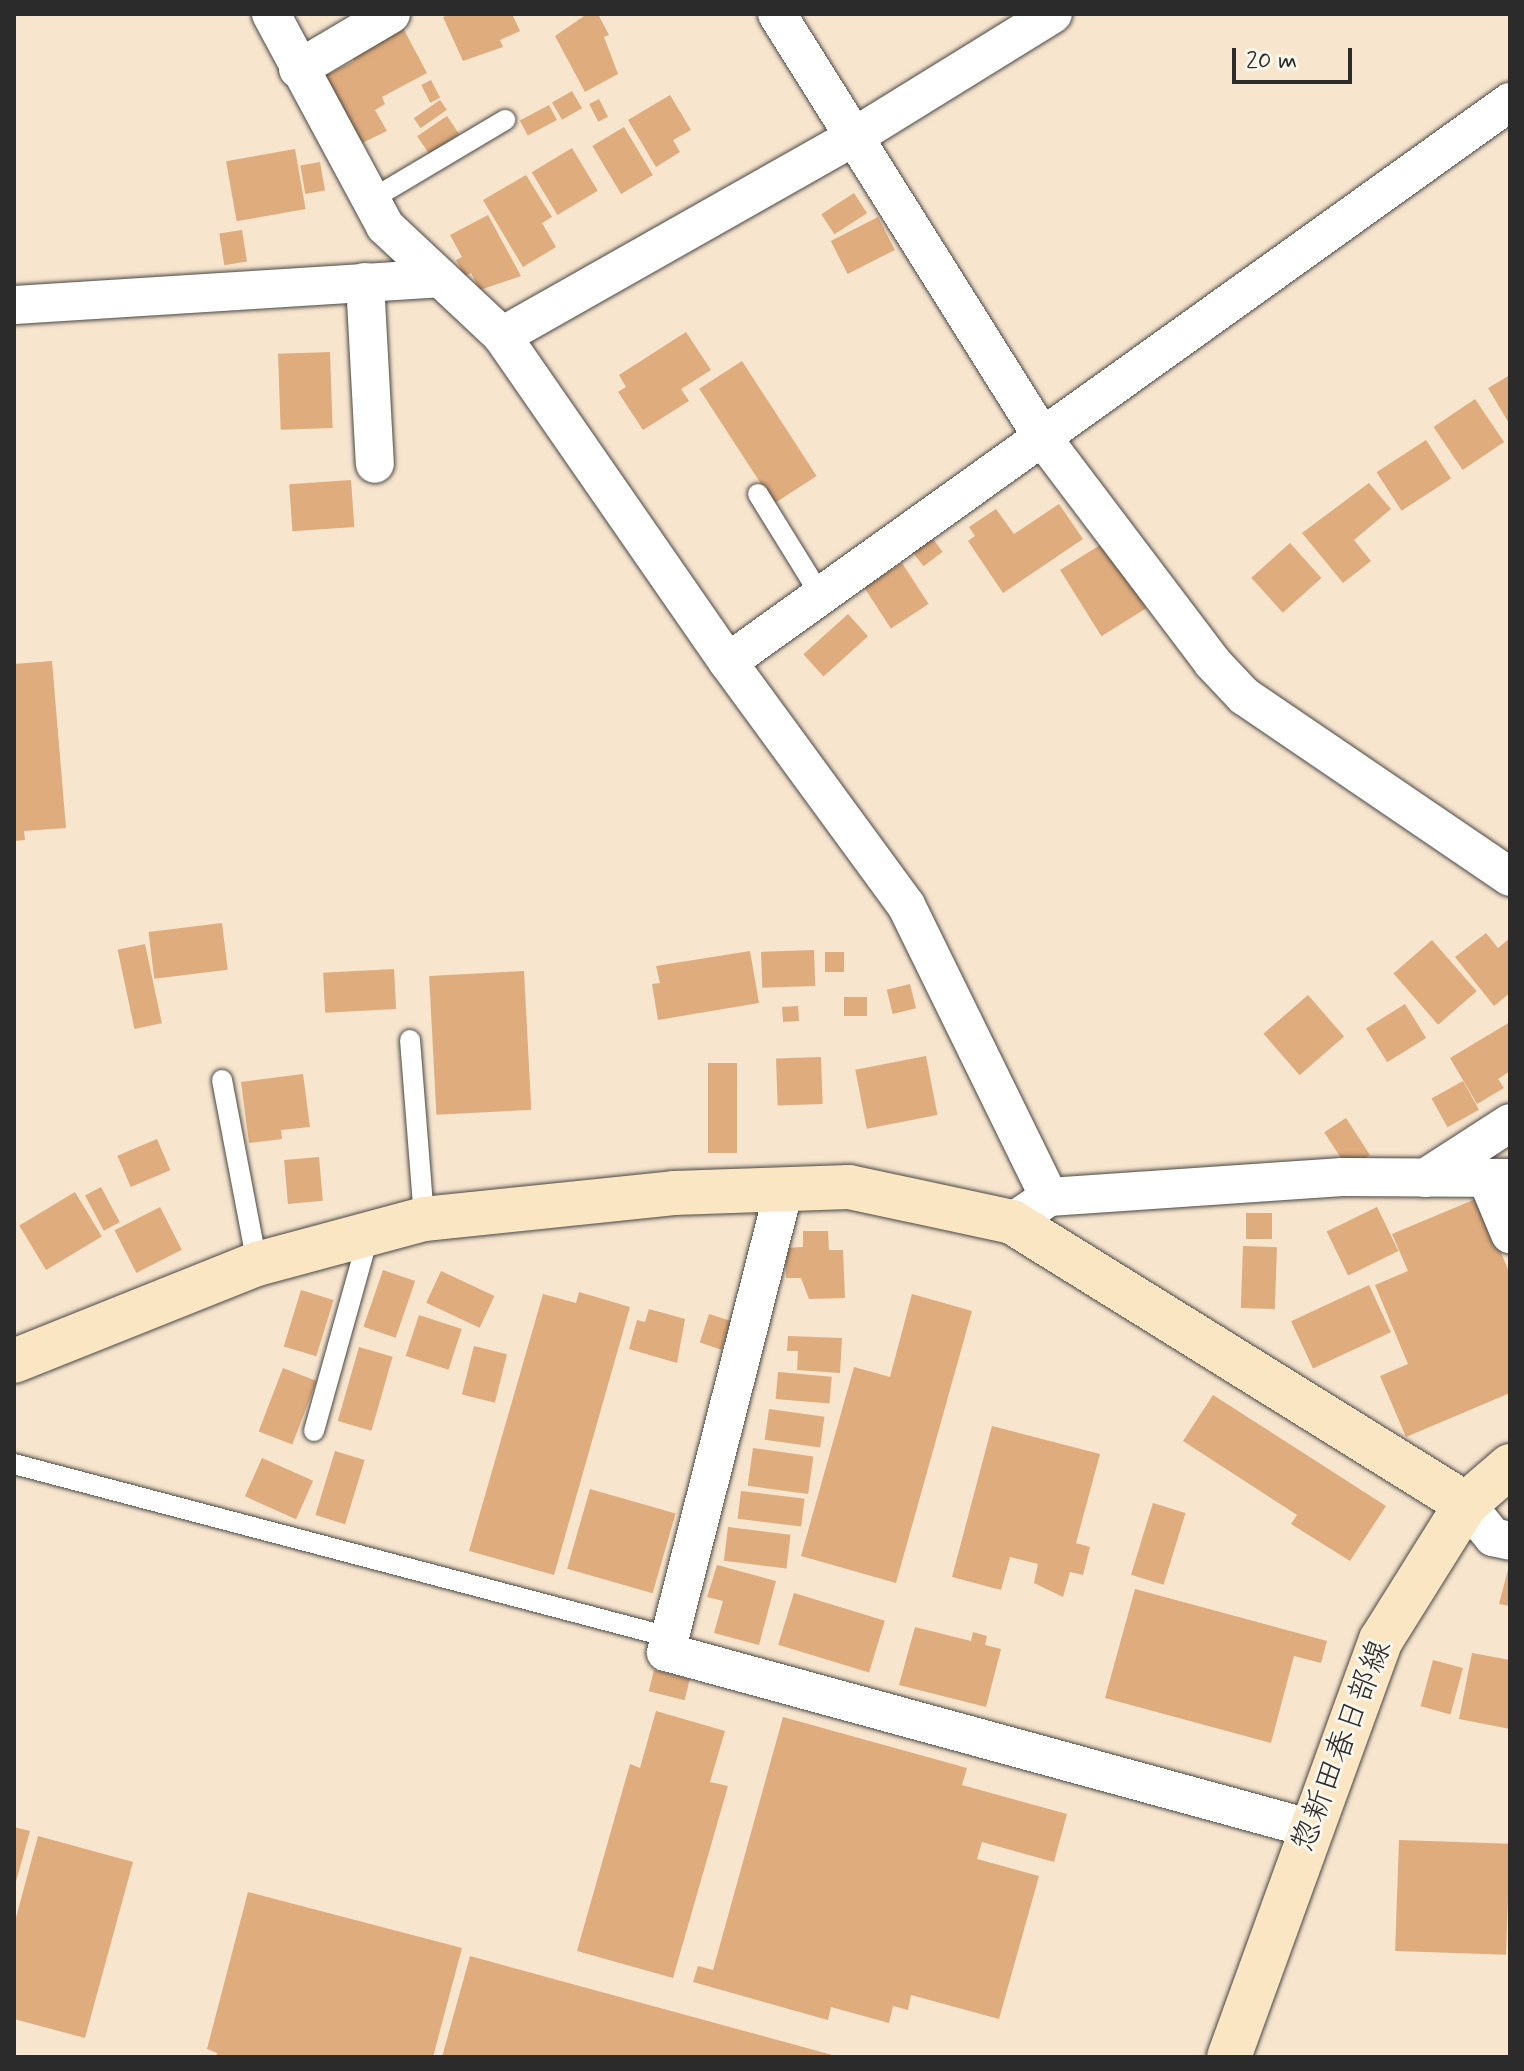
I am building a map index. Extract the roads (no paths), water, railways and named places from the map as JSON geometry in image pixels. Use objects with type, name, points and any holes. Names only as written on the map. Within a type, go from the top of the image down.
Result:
[{"type":"street","points":[[271,14],[385,226],[502,336],[728,662],[906,905],[1049,1197]]},
{"type":"street","points":[[298,69],[391,14]]},
{"type":"street","points":[[777,14],[1042,437],[1244,696],[1510,877]]},
{"type":"street","points":[[502,336],[852,138],[1053,14]]},
{"type":"street","points":[[728,662],[1510,102]]},
{"type":"street","points":[[14,305],[440,278]]},
{"type":"street","points":[[365,282],[375,464]]},
{"type":"street","points":[[1425,1178],[1510,1123]]},
{"type":"street","points":[[1012,1222],[1049,1197],[1342,1177],[1498,1178],[1510,1234]]},
{"type":"street","points":[[14,1361],[257,1264],[424,1219],[674,1193],[849,1187],[1012,1222],[1466,1504],[1493,1537],[1510,1541]]},
{"type":"street","points":[[784,1189],[666,1652],[1309,1828]]},
{"type":"street","name":"惣新田春日部線","points":[[1229,2057],[1309,1828],[1381,1640],[1466,1504],[1510,1466]]},
{"type":"lane","points":[[372,199],[505,120]]},
{"type":"lane","points":[[758,494],[821,596]]},
{"type":"lane","points":[[410,1040],[424,1219]]},
{"type":"lane","points":[[222,1080],[257,1264]]},
{"type":"lane","points":[[314,1431],[370,1233]]},
{"type":"lane","points":[[14,1464],[669,1637]]}]
